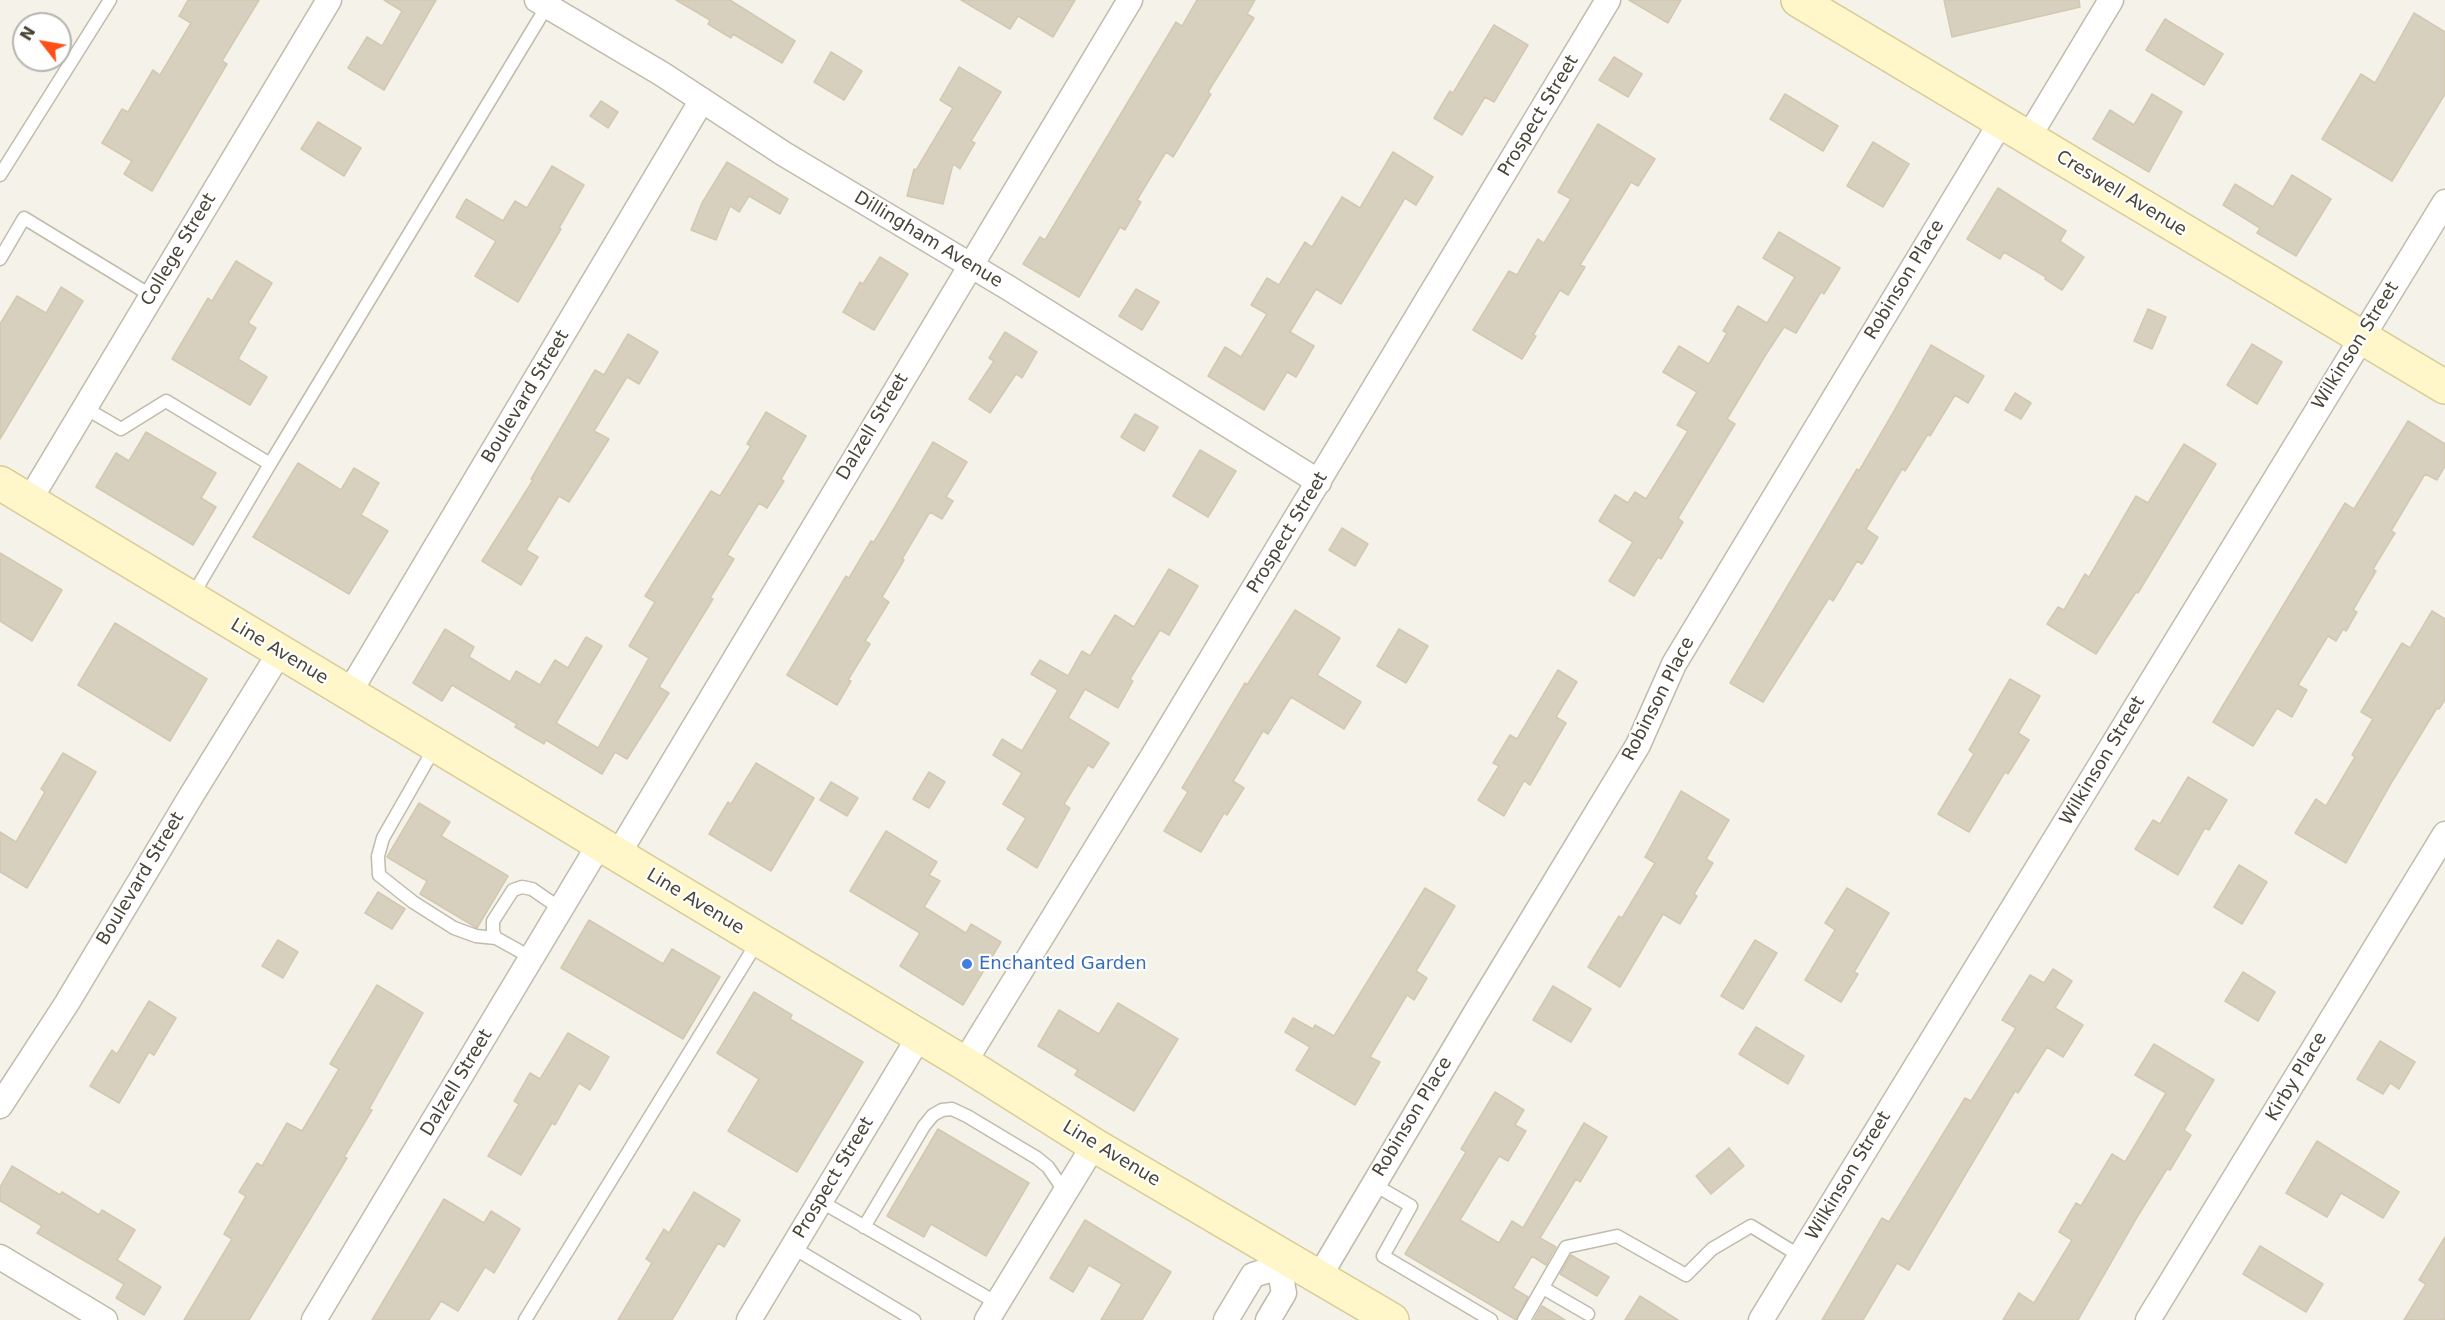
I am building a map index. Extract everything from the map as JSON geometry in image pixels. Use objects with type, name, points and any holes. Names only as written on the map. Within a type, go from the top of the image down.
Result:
[{"type":"main road","name":"Creswell Avenue","points":[[1798,0],[2445,387]]},
{"type":"main road","name":"Line Avenue","points":[[0,483],[964,1063],[1283,1262],[1319,1277],[1392,1320]]},
{"type":"street","name":"College Street","points":[[29,501],[328,0]]},
{"type":"street","name":"Dalzell Street","points":[[314,1320],[561,909],[608,850],[970,266],[1131,0]]},
{"type":"street","name":"Prospect Street","points":[[964,1063],[1319,482],[1608,0]]},
{"type":"street","name":"Robinson Place","points":[[1319,1277],[1638,745],[1674,664],[2015,130],[2111,0]]},
{"type":"street","name":"Dillingham Avenue","points":[[542,3],[662,74],[784,154],[1319,482]]},
{"type":"street","name":"Boulevard Street","points":[[349,693],[702,100]]},
{"type":"street","name":"Wilkinson Street","points":[[1761,1320],[2445,202]]},
{"type":"street","name":"Boulevard Street","points":[[0,1106],[67,1003],[280,652]]},
{"type":"street","name":"Kirby Place","points":[[2148,1320],[2445,834]]},
{"type":"street","name":"Prospect Street","points":[[749,1320],[919,1037]]},
{"type":"street","points":[[992,1311],[1094,1145]]},
{"type":"street","points":[[0,1257],[105,1320]]},
{"type":"street","points":[[1226,1320],[1253,1275],[1283,1262],[1284,1293],[1268,1320]]},
{"type":"lane","points":[[0,175],[110,0]]},
{"type":"lane","points":[[190,598],[542,3]]},
{"type":"lane","points":[[0,259],[24,218],[152,296]]},
{"type":"lane","points":[[85,408],[121,429],[166,401],[270,464]]},
{"type":"lane","points":[[436,746],[383,838],[378,856],[379,875],[413,902],[454,928],[476,936],[496,938],[532,958]]},
{"type":"lane","points":[[496,938],[493,932],[494,921],[513,891],[522,887],[532,889],[561,909]]},
{"type":"lane","points":[[525,1320],[758,940]]},
{"type":"lane","points":[[864,1227],[924,1126],[933,1115],[942,1110],[952,1109],[967,1116],[1037,1158],[1048,1167],[1065,1192]]},
{"type":"lane","points":[[1373,1184],[1411,1206],[1383,1256],[1491,1320]]},
{"type":"lane","points":[[820,1201],[864,1227],[992,1311]]},
{"type":"lane","points":[[1524,1320],[1566,1247],[1617,1236],[1686,1275],[1713,1249],[1751,1226],[1800,1256]]},
{"type":"lane","points":[[792,1247],[914,1320]]},
{"type":"lane","points":[[1543,1288],[1588,1314]]},
{"type":"building","points":[[188,0],[259,0],[222,61],[227,64],[152,191],[124,174],[132,161],[102,143],[122,109],[128,112],[153,70],[160,75],[191,23],[179,16]]},
{"type":"building","points":[[384,0],[436,0],[384,90],[348,68],[367,37],[382,46],[402,11]]},
{"type":"building","points":[[676,0],[730,0],[795,41],[782,63],[733,34],[731,38],[708,24],[710,20]]},
{"type":"building","points":[[961,0],[1075,0],[1053,37],[1018,16],[1010,29]]},
{"type":"building","points":[[1197,0],[1255,0],[1247,14],[1254,18],[1208,92],[1211,94],[1173,157],[1166,152],[1137,200],[1141,202],[1125,230],[1120,227],[1079,297],[1023,264],[1040,237],[1045,240],[1176,22],[1182,26]]},
{"type":"building","points":[[1629,0],[1681,0],[1668,23]]},
{"type":"building","points":[[1944,0],[2079,0],[2080,7],[1952,37]]},
{"type":"building","points":[[2414,13],[2445,32],[2445,94],[2392,181],[2322,139],[2361,74],[2375,83]]},
{"type":"building","points":[[2165,19],[2223,54],[2204,85],[2146,50]]},
{"type":"building","points":[[1494,25],[1528,45],[1494,102],[1485,97],[1462,135],[1434,118],[1450,91],[1453,93]]},
{"type":"building","points":[[831,52],[862,71],[844,100],[814,82]]},
{"type":"building","points":[[1614,57],[1642,74],[1628,97],[1599,80]]},
{"type":"building","points":[[959,67],[1001,92],[971,141],[975,143],[960,169],[953,164],[943,204],[907,196],[914,169],[916,170],[953,108],[940,100]]},
{"type":"building","points":[[1785,94],[1838,126],[1823,151],[1770,119]]},
{"type":"building","points":[[2152,94],[2182,112],[2149,172],[2093,139],[2110,110],[2134,125]]},
{"type":"building","points":[[601,101],[618,112],[608,128],[590,116]]},
{"type":"building","points":[[318,122],[361,148],[344,176],[301,149]]},
{"type":"building","points":[[1598,124],[1655,159],[1638,186],[1631,182],[1580,265],[1585,267],[1568,295],[1560,290],[1533,335],[1536,336],[1522,359],[1473,330],[1509,271],[1517,275],[1538,239],[1544,243],[1571,199],[1558,192]]},
{"type":"building","points":[[1873,142],[1909,164],[1883,207],[1847,186]]},
{"type":"building","points":[[1393,152],[1433,177],[1416,205],[1405,198],[1341,304],[1316,289],[1290,332],[1314,346],[1296,377],[1287,372],[1264,410],[1208,376],[1225,347],[1241,357],[1267,314],[1251,305],[1267,278],[1279,285],[1305,242],[1312,247],[1342,197],[1360,208]]},
{"type":"building","points":[[727,162],[788,199],[780,214],[749,196],[739,212],[730,206],[716,240],[691,230],[702,203]]},
{"type":"building","points":[[552,166],[584,185],[518,302],[475,276],[496,241],[456,217],[466,199],[503,221],[515,201],[527,208]]},
{"type":"building","points":[[2292,175],[2331,199],[2296,256],[2257,233],[2260,228],[2223,205],[2235,184],[2273,207]]},
{"type":"building","points":[[1998,188],[2066,231],[2060,241],[2084,257],[2062,290],[2045,279],[2046,277],[2004,252],[2000,259],[1967,239]]},
{"type":"building","points":[[1779,232],[1840,268],[1824,294],[1821,292],[1796,333],[1784,327],[1765,356],[1727,419],[1735,424],[1678,518],[1683,522],[1661,559],[1658,557],[1634,596],[1609,581],[1633,542],[1599,521],[1615,495],[1628,503],[1635,492],[1646,499],[1688,431],[1677,425],[1697,392],[1663,372],[1679,346],[1709,364],[1727,333],[1723,331],[1738,306],[1767,323],[1795,277],[1763,258]]},
{"type":"building","points":[[880,257],[908,274],[874,330],[843,312],[860,282],[863,284]]},
{"type":"building","points":[[236,261],[272,283],[248,323],[256,328],[238,359],[267,377],[250,405],[172,359],[208,298],[212,301]]},
{"type":"building","points":[[61,287],[83,301],[0,439],[0,324],[17,296],[46,313]]},
{"type":"building","points":[[1136,289],[1159,302],[1142,330],[1119,316]]},
{"type":"building","points":[[2148,309],[2166,317],[2152,349],[2134,341]]},
{"type":"building","points":[[1005,332],[1037,352],[1022,378],[1016,374],[990,413],[969,399],[994,361],[989,358]]},
{"type":"building","points":[[628,334],[658,352],[639,384],[627,377],[594,431],[609,439],[569,502],[559,496],[526,550],[538,557],[521,585],[482,561],[533,480],[531,479],[595,370],[604,375]]},
{"type":"building","points":[[2252,344],[2282,362],[2257,404],[2227,385]]},
{"type":"building","points":[[1931,345],[1984,376],[1968,403],[1955,395],[1905,471],[1902,469],[1866,529],[1878,537],[1862,564],[1857,561],[1833,601],[1829,598],[1763,702],[1730,683],[1857,469],[1859,471]]},
{"type":"building","points":[[2015,393],[2031,403],[2021,419],[2005,410]]},
{"type":"building","points":[[766,412],[806,436],[781,479],[784,481],[767,508],[759,503],[727,555],[734,559],[710,598],[713,599],[659,687],[669,693],[627,759],[615,752],[602,774],[546,740],[544,744],[515,727],[517,724],[452,685],[442,701],[413,683],[445,629],[474,647],[469,657],[510,682],[516,671],[540,685],[555,660],[568,668],[586,637],[602,646],[556,723],[598,748],[649,658],[629,646],[655,602],[645,596],[711,491],[720,496],[751,446],[747,444]]},
{"type":"building","points":[[1135,414],[1158,427],[1144,451],[1121,437]]},
{"type":"building","points":[[2408,421],[2445,444],[2445,466],[2437,480],[2425,474],[2391,531],[2395,533],[2373,569],[2376,571],[2353,610],[2357,612],[2346,631],[2343,629],[2336,641],[2328,636],[2298,685],[2307,690],[2292,717],[2277,708],[2253,746],[2213,722],[2345,503],[2354,509]]},
{"type":"building","points":[[146,432],[216,473],[201,498],[216,507],[193,545],[96,487],[116,453],[129,461]]},
{"type":"building","points":[[933,442],[967,462],[946,497],[953,501],[942,519],[930,512],[902,559],[904,560],[882,597],[889,602],[865,641],[870,644],[848,680],[851,681],[837,705],[787,675],[846,576],[849,578],[871,541],[874,542]]},
{"type":"building","points":[[2184,444],[2216,464],[2138,593],[2136,592],[2096,654],[2047,624],[2058,607],[2064,610],[2085,574],[2089,577],[2136,496],[2148,503]]},
{"type":"building","points":[[1200,450],[1236,471],[1208,517],[1173,496]]},
{"type":"building","points":[[298,463],[341,490],[354,468],[379,483],[361,515],[388,531],[349,594],[253,537]]},
{"type":"building","points":[[1342,528],[1368,544],[1355,566],[1329,550]]},
{"type":"building","points":[[0,553],[62,590],[32,641],[0,621]]},
{"type":"building","points":[[1169,569],[1198,586],[1169,635],[1160,630],[1130,679],[1133,681],[1118,708],[1085,689],[1068,718],[1109,743],[1093,768],[1088,765],[1064,804],[1070,808],[1037,868],[1007,849],[1026,818],[1003,804],[1022,773],[993,755],[1002,739],[1022,751],[1058,690],[1031,674],[1040,660],[1068,676],[1082,651],[1090,656],[1115,615],[1134,627]]},
{"type":"building","points":[[1295,610],[1340,638],[1317,675],[1361,702],[1344,729],[1291,697],[1268,734],[1263,731],[1233,781],[1244,788],[1227,815],[1224,813],[1201,852],[1164,831],[1188,792],[1182,788],[1245,683],[1247,685]]},
{"type":"building","points":[[2432,611],[2445,619],[2445,700],[2439,709],[2437,708],[2393,780],[2346,863],[2295,833],[2316,799],[2326,806],[2355,757],[2352,755],[2373,719],[2361,712],[2402,643],[2410,648]]},
{"type":"building","points":[[115,623],[207,679],[170,741],[78,685]]},
{"type":"building","points":[[1399,629],[1428,646],[1406,683],[1377,666]]},
{"type":"building","points":[[1558,670],[1577,682],[1556,717],[1566,723],[1530,785],[1524,781],[1504,816],[1478,800],[1499,766],[1493,763],[1510,735],[1517,739]]},
{"type":"building","points":[[2010,679],[2040,696],[2018,733],[2029,740],[2008,774],[2005,772],[1969,832],[1938,814],[1974,754],[1969,750]]},
{"type":"building","points":[[63,753],[96,772],[27,888],[0,872],[0,832],[16,842],[45,792],[41,789]]},
{"type":"building","points":[[756,763],[814,798],[771,871],[709,834],[728,802],[731,804]]},
{"type":"building","points":[[929,772],[945,782],[929,808],[913,799]]},
{"type":"building","points":[[2188,777],[2227,800],[2209,830],[2205,828],[2178,875],[2135,849],[2153,820],[2160,824]]},
{"type":"building","points":[[831,782],[858,798],[847,816],[820,800]]},
{"type":"building","points":[[1681,791],[1729,820],[1706,859],[1713,863],[1694,894],[1697,896],[1680,924],[1663,914],[1620,987],[1588,967],[1619,916],[1622,918],[1655,863],[1645,857]]},
{"type":"building","points":[[419,803],[450,822],[441,836],[508,876],[477,928],[420,894],[427,881],[387,857]]},
{"type":"building","points":[[886,831],[937,862],[929,875],[940,881],[924,907],[966,933],[971,924],[1001,942],[963,1005],[900,966],[920,933],[850,891]]},
{"type":"building","points":[[2239,865],[2267,882],[2242,924],[2214,907]]},
{"type":"building","points":[[1425,888],[1455,906],[1416,971],[1427,978],[1414,1000],[1407,995],[1370,1057],[1380,1062],[1355,1105],[1296,1070],[1310,1047],[1285,1032],[1293,1018],[1313,1029],[1315,1025],[1334,1036]]},
{"type":"building","points":[[1847,888],[1889,913],[1854,972],[1858,974],[1841,1002],[1805,980],[1835,930],[1825,923]]},
{"type":"building","points":[[378,892],[405,909],[392,929],[365,913]]},
{"type":"building","points":[[589,920],[663,964],[672,949],[720,977],[683,1039],[561,968]]},
{"type":"building","points":[[278,940],[298,952],[283,978],[262,966]]},
{"type":"building","points":[[1755,940],[1777,953],[1743,1009],[1721,996]]},
{"type":"building","points":[[2053,969],[2072,981],[2055,1008],[2083,1025],[2063,1057],[2047,1047],[2018,1093],[2015,1091],[1909,1270],[1897,1263],[1863,1320],[1822,1320],[1882,1218],[1889,1222],[1965,1098],[1971,1101],[2016,1028],[2002,1020],[2030,975],[2044,983]]},
{"type":"building","points":[[2243,972],[2275,992],[2258,1021],[2225,1001]]},
{"type":"building","points":[[377,985],[423,1013],[369,1109],[372,1110],[344,1157],[347,1158],[249,1320],[184,1320],[232,1239],[224,1234],[246,1196],[239,1192],[257,1163],[262,1166],[287,1123],[302,1131],[339,1069],[330,1064]]},
{"type":"building","points":[[1553,986],[1591,1009],[1571,1042],[1533,1020]]},
{"type":"building","points":[[754,992],[792,1015],[790,1019],[863,1062],[797,1172],[728,1131],[759,1079],[717,1053]]},
{"type":"building","points":[[149,1001],[176,1018],[154,1055],[149,1052],[119,1103],[90,1086],[112,1050],[117,1054]]},
{"type":"building","points":[[1118,1003],[1178,1039],[1134,1111],[1075,1075],[1078,1070],[1038,1046],[1059,1010],[1099,1034]]},
{"type":"building","points":[[1756,1027],[1804,1056],[1788,1084],[1739,1054]]},
{"type":"building","points":[[568,1033],[609,1057],[590,1090],[579,1083],[555,1125],[552,1123],[521,1175],[488,1156],[519,1104],[514,1101],[530,1073],[540,1079]]},
{"type":"building","points":[[2380,1041],[2415,1062],[2399,1089],[2390,1083],[2383,1094],[2357,1079]]},
{"type":"building","points":[[2154,1044],[2214,1080],[2184,1130],[2191,1135],[2139,1214],[2078,1320],[2003,1320],[2019,1293],[2034,1303],[2072,1240],[2059,1232],[2076,1203],[2081,1206],[2112,1154],[2125,1162],[2166,1093],[2135,1075]]},
{"type":"building","points":[[1495,1092],[1524,1110],[1515,1125],[1526,1131],[1508,1161],[1499,1156],[1460,1220],[1499,1243],[1512,1221],[1523,1228],[1584,1123],[1607,1137],[1580,1182],[1576,1179],[1540,1238],[1556,1247],[1546,1265],[1532,1256],[1513,1288],[1528,1297],[1516,1320],[1405,1254],[1466,1152],[1461,1149]]},
{"type":"building","points":[[938,1129],[1029,1183],[986,1256],[931,1224],[924,1237],[887,1216]]},
{"type":"building","points":[[2317,1141],[2399,1192],[2383,1218],[2341,1193],[2327,1217],[2286,1193]]},
{"type":"building","points":[[1729,1148],[1744,1166],[1711,1194],[1696,1176]]},
{"type":"building","points":[[12,1166],[60,1195],[62,1192],[99,1215],[102,1210],[135,1230],[117,1260],[161,1287],[144,1315],[116,1298],[124,1284],[37,1233],[42,1226],[0,1201],[0,1187]]},
{"type":"building","points":[[694,1192],[740,1220],[724,1247],[718,1243],[672,1320],[618,1320],[652,1263],[646,1259],[664,1229],[669,1233]]},
{"type":"building","points":[[444,1199],[484,1223],[491,1211],[520,1229],[494,1273],[485,1267],[458,1311],[441,1301],[429,1320],[372,1320]]},
{"type":"building","points":[[1085,1220],[1171,1272],[1142,1320],[1101,1320],[1122,1284],[1089,1265],[1073,1292],[1050,1278]]},
{"type":"building","points":[[2445,1237],[2445,1320],[2404,1320],[2426,1284],[2419,1280]]},
{"type":"building","points":[[2260,1246],[2323,1284],[2306,1312],[2243,1274]]},
{"type":"building","points":[[1571,1255],[1609,1277],[1597,1296],[1560,1274]]},
{"type":"building","points":[[1640,1296],[1678,1320],[1625,1320]]},
{"type":"building","points":[[1542,1306],[1565,1320],[1534,1320]]},
{"type":"place","name":"Enchanted Garden","points":[[967,964]]}]
